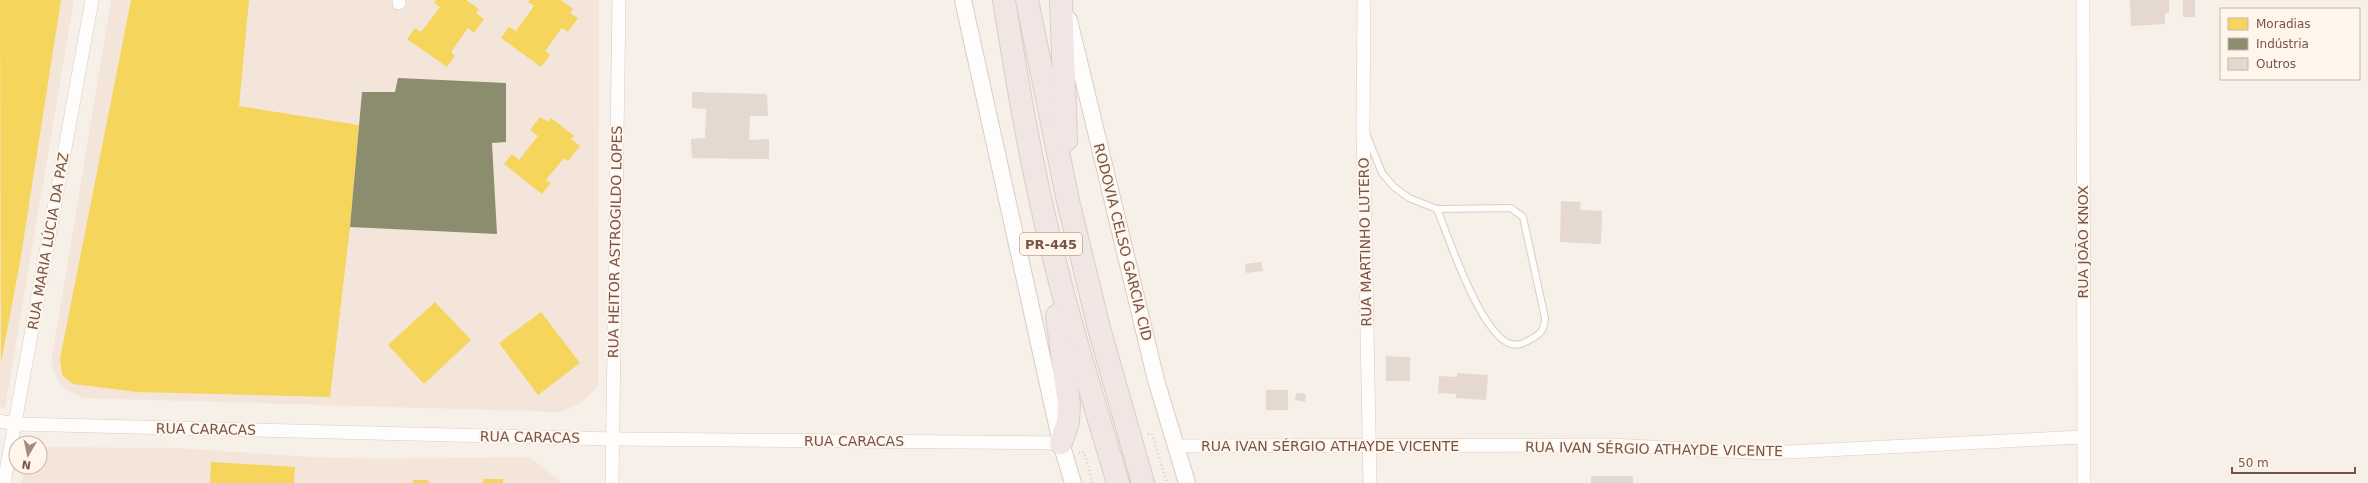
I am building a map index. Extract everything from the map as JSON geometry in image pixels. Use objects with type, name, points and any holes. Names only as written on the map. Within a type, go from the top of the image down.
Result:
[{"type":"highway","name":"PR-445","points":[[1004,0],[1022,110],[1045,222],[1079,353],[1118,483]]},
{"type":"highway","name":"PR-445","points":[[1027,0],[1068,201],[1099,328],[1143,483]]},
{"type":"highway","points":[[1060,0],[1068,201]]},
{"type":"highway","points":[[1045,222],[1069,405],[1068,422],[1061,443]]},
{"type":"street","name":"RUA MARIA LÚCIA DA PAZ","points":[[4,483],[92,0]]},
{"type":"street","name":"RUA HEITOR ASTROGILDO LOPES","points":[[612,483],[619,0]]},
{"type":"street","points":[[963,0],[1061,443],[1073,483]]},
{"type":"street","name":"RODOVIA CELSO GARCIA CID","points":[[1064,0],[1156,380],[1187,483]]},
{"type":"street","name":"RUA MARTINHO LUTERO","points":[[1364,0],[1363,126],[1370,483]]},
{"type":"street","name":"RUA JOÃO KNOX","points":[[2084,0],[2084,483]]},
{"type":"street","name":"RUA CARACAS","points":[[0,421],[15,424],[613,439],[1061,443]]},
{"type":"street","name":"RUA IVAN SÉRGIO ATHAYDE VICENTE","points":[[1176,446],[1611,445],[1766,453],[2083,437]]},
{"type":"lane","points":[[1363,126],[1382,173],[1394,187],[1409,198],[1437,208],[1511,208],[1524,217],[1545,318],[1544,328],[1539,335],[1520,345],[1509,344],[1500,337],[1468,291],[1437,208]]},
{"type":"path","points":[[1144,435],[1152,434],[1166,483]]},
{"type":"path","points":[[1084,452],[1093,483]]},
{"type":"shaded area","points":[[0,0],[74,0],[5,408],[0,407]]},
{"type":"shaded area","points":[[111,0],[597,0],[599,2],[598,386],[581,403],[561,412],[82,398],[60,386],[51,364]]},
{"type":"shaded area","points":[[48,447],[175,448],[312,457],[382,459],[530,457],[562,483],[21,483],[23,475],[48,475]]},
{"type":"building: Moradias","points":[[0,0],[61,0],[20,262],[1,363]]},
{"type":"building: Moradias","points":[[131,0],[249,0],[239,106],[359,125],[350,227],[330,397],[137,392],[73,384],[62,375],[60,359]]},
{"type":"building: Moradias","points":[[436,0],[466,0],[479,9],[476,13],[484,19],[474,33],[468,28],[451,52],[455,56],[447,67],[407,39],[415,28],[421,32],[440,7],[434,3]]},
{"type":"building: Moradias","points":[[530,0],[561,0],[573,9],[570,13],[578,18],[568,32],[562,28],[545,51],[550,55],[541,67],[501,38],[509,27],[516,31],[534,6],[528,2]]},
{"type":"building: Moradias","points":[[540,117],[548,122],[551,118],[574,136],[571,139],[580,146],[568,161],[564,158],[546,180],[551,183],[542,194],[504,164],[512,154],[519,160],[538,136],[530,130]]},
{"type":"building: Moradias","points":[[435,302],[471,340],[424,384],[388,345]]},
{"type":"building: Moradias","points":[[541,312],[580,363],[538,395],[499,343]]},
{"type":"building: Moradias","points":[[211,462],[295,467],[294,483],[210,483]]},
{"type":"building: Moradias","points":[[483,479],[503,479],[503,483],[483,483]]},
{"type":"building: Moradias","points":[[413,480],[428,480],[429,483],[413,483]]},
{"type":"building: Indústria","points":[[398,78],[506,83],[506,142],[492,143],[497,234],[350,227],[362,92],[395,92]]},
{"type":"building: Outros","points":[[2130,0],[2169,0],[2169,13],[2165,13],[2165,24],[2131,26]]},
{"type":"building: Outros","points":[[2183,0],[2195,0],[2195,17],[2183,17]]},
{"type":"building: Outros","points":[[692,92],[767,94],[768,116],[750,116],[749,140],[769,139],[769,159],[692,158],[691,139],[705,138],[706,109],[692,108]]},
{"type":"building: Outros","points":[[1561,201],[1581,202],[1580,210],[1602,211],[1601,244],[1560,242]]},
{"type":"building: Outros","points":[[1261,262],[1263,271],[1246,273],[1245,264]]},
{"type":"building: Outros","points":[[1386,356],[1410,357],[1410,381],[1386,381]]},
{"type":"building: Outros","points":[[1457,373],[1488,375],[1486,400],[1456,398],[1456,394],[1438,393],[1439,376],[1457,377]]},
{"type":"building: Outros","points":[[1266,390],[1288,390],[1288,410],[1266,410]]},
{"type":"building: Outros","points":[[1296,393],[1306,394],[1305,402],[1295,400]]},
{"type":"building: Outros","points":[[1591,476],[1633,476],[1633,483],[1591,483]]}]
